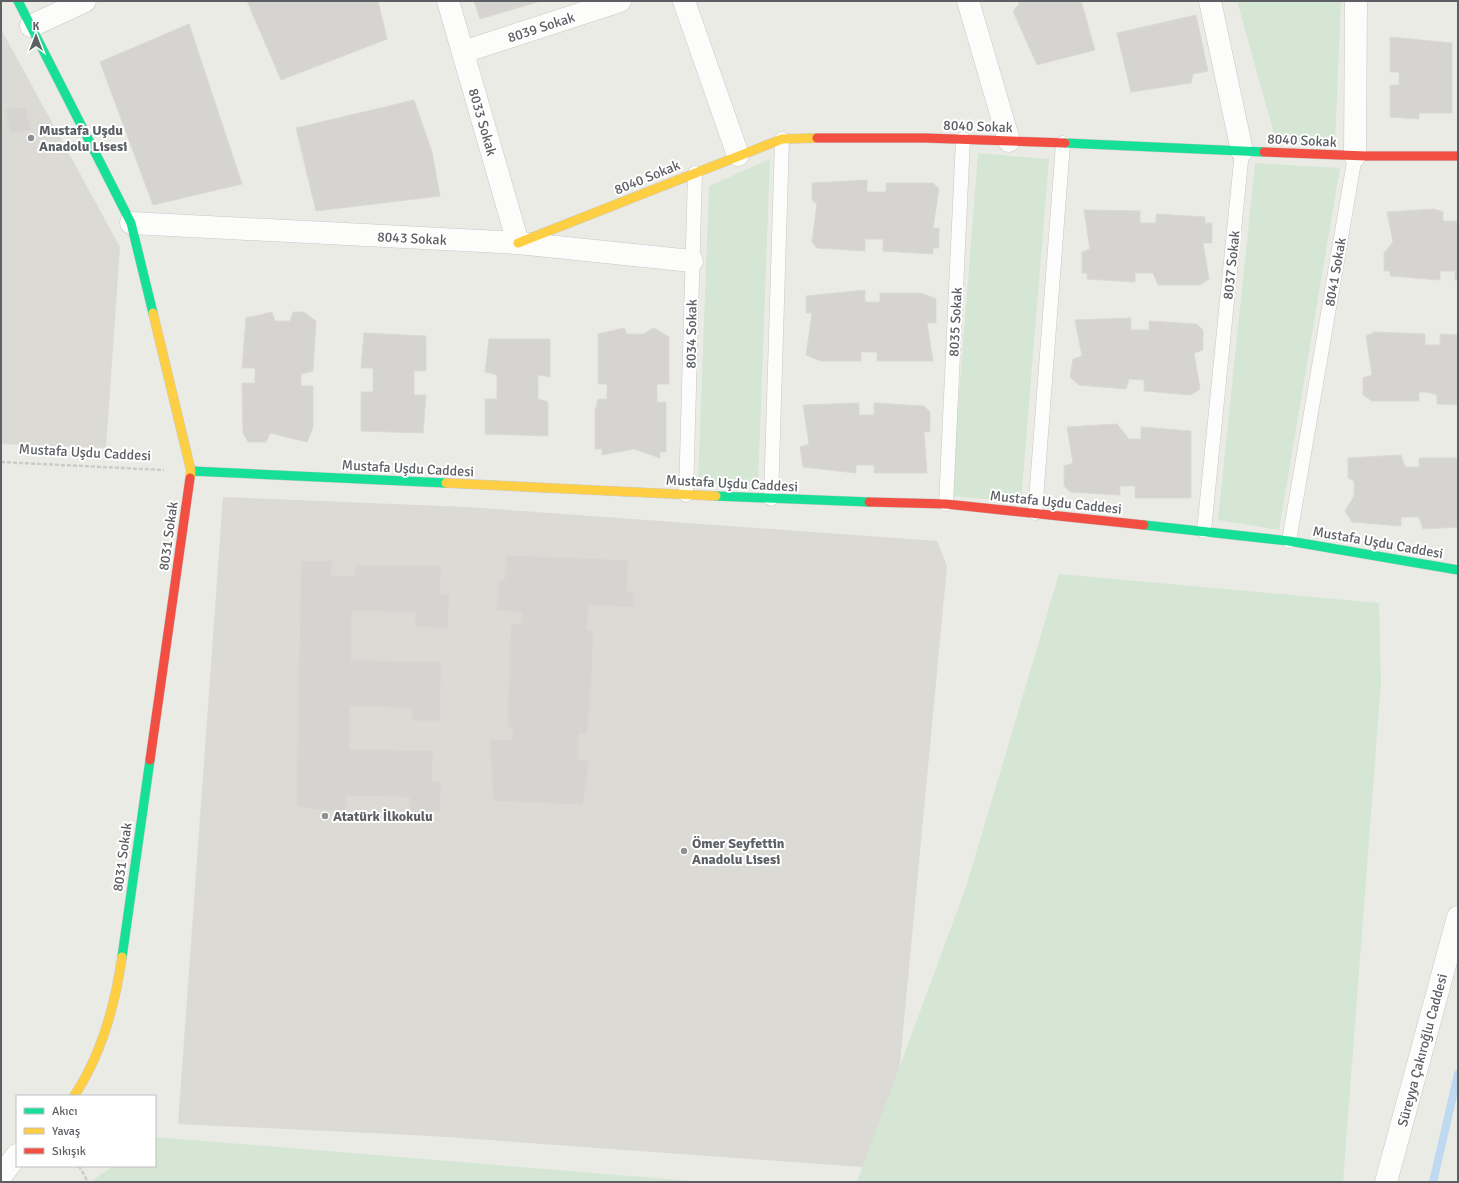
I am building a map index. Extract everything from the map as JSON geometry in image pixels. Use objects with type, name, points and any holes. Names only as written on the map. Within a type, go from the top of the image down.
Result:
[{"type":"street","name":"8031 Sokak","points":[[18,1],[131,224],[191,471],[117,989],[102,1043],[84,1083],[75,1095]]},
{"type":"street","points":[[32,26],[85,1]]},
{"type":"street","name":"8033 Sokak","points":[[448,1],[518,243]]},
{"type":"street","name":"8039 Sokak","points":[[463,52],[620,1]]},
{"type":"street","points":[[684,1],[738,155]]},
{"type":"street","points":[[968,1],[1009,141]]},
{"type":"street","name":"8037 Sokak","points":[[1210,1],[1242,151]]},
{"type":"street","name":"8041 Sokak","points":[[1355,156],[1356,1]]},
{"type":"street","name":"8040 Sokak","points":[[518,243],[738,155],[782,139],[826,137],[963,139],[1355,156],[1458,156]]},
{"type":"street","name":"8043 Sokak","points":[[131,224],[518,243],[692,261]]},
{"type":"street","name":"Mustafa Uşdu Caddesi","points":[[191,471],[771,499],[946,504],[1290,541],[1458,570]]},
{"type":"street","name":"Süreyya Çakıroğlu Caddesi","points":[[1386,1182],[1458,917]]},
{"type":"street","points":[[1,1176],[16,1156]]},
{"type":"lane","points":[[771,499],[782,139]]},
{"type":"lane","name":"8035 Sokak","points":[[946,504],[963,139]]},
{"type":"lane","points":[[1035,513],[1063,143]]},
{"type":"lane","name":"8037 Sokak","points":[[1204,531],[1242,151]]},
{"type":"lane","name":"8041 Sokak","points":[[1290,541],[1355,156]]},
{"type":"lane","name":"8034 Sokak","points":[[686,495],[695,173]]},
{"type":"path","name":"Mustafa Uşdu Caddesi","points":[[1,462],[191,471]]},
{"type":"path","points":[[80,1167],[88,1182]]},
{"type":"shaded area","name":"Mustafa Uşdu Anadolu Lisesi","points":[[1,29],[120,247],[106,448],[1,444]]},
{"type":"shaded area","name":"Ömer Seyfettin Anadolu Lisesi","points":[[223,497],[467,507],[937,541],[947,566],[890,1169],[432,1136],[178,1124]]},
{"type":"green space","points":[[1237,1],[1341,1],[1335,142],[1276,141]]},
{"type":"green space","points":[[978,153],[1049,159],[1021,502],[951,496]]},
{"type":"green space","points":[[770,159],[758,485],[698,483],[709,186]]},
{"type":"green space","points":[[1255,163],[1340,168],[1279,530],[1218,520]]},
{"type":"green space","points":[[1059,574],[1379,603],[1381,683],[1343,1182],[857,1182],[966,887]]},
{"type":"green space","points":[[156,1137],[704,1182],[90,1182],[112,1167],[156,1167]]},
{"type":"building","points":[[247,1],[378,1],[387,39],[281,80]]},
{"type":"building","points":[[474,1],[541,1],[480,19]]},
{"type":"building","points":[[1018,1],[1081,1],[1095,50],[1037,65],[1013,11],[1019,4]]},
{"type":"building","points":[[1196,15],[1208,71],[1193,74],[1191,83],[1131,92],[1117,33]]},
{"type":"building","points":[[189,24],[242,184],[153,205],[100,62]]},
{"type":"building","points":[[1390,37],[1452,43],[1452,113],[1419,113],[1419,119],[1390,117],[1390,85],[1399,85],[1399,72],[1390,72]]},
{"type":"building","points":[[414,100],[432,152],[440,196],[316,211],[296,128]]},
{"type":"building","points":[[25,107],[31,130],[11,133],[5,109]]},
{"type":"building","points":[[867,180],[867,192],[886,192],[886,183],[933,183],[939,189],[933,228],[939,228],[939,248],[933,248],[933,254],[883,251],[883,239],[865,239],[865,251],[817,248],[812,242],[817,204],[812,200],[812,183]]},
{"type":"building","points":[[1434,209],[1443,212],[1443,221],[1458,221],[1458,281],[1455,280],[1455,271],[1440,271],[1440,280],[1390,276],[1390,271],[1384,271],[1384,253],[1393,242],[1387,212]]},
{"type":"building","points":[[1084,210],[1140,211],[1140,223],[1156,223],[1156,214],[1205,217],[1205,223],[1212,223],[1212,243],[1203,243],[1209,279],[1200,285],[1158,285],[1153,273],[1135,273],[1135,282],[1087,279],[1087,273],[1082,273],[1082,252],[1090,249]]},
{"type":"building","points":[[865,290],[865,302],[880,302],[880,293],[921,293],[936,299],[936,323],[927,323],[933,361],[877,361],[877,352],[861,352],[861,361],[821,361],[806,355],[812,313],[806,313],[806,296]]},
{"type":"building","points":[[272,312],[275,321],[290,321],[293,312],[304,312],[316,321],[313,371],[301,374],[301,386],[313,386],[313,427],[307,442],[270,433],[266,442],[248,442],[243,433],[242,383],[255,383],[255,368],[242,368],[246,318]]},
{"type":"building","points":[[1131,318],[1131,330],[1149,330],[1149,321],[1197,324],[1203,330],[1203,350],[1194,353],[1200,389],[1191,395],[1144,391],[1144,380],[1129,379],[1126,389],[1079,385],[1070,377],[1073,359],[1082,356],[1075,320]]},
{"type":"building","points":[[624,328],[627,334],[643,334],[654,328],[669,337],[669,384],[657,384],[657,402],[666,402],[666,452],[660,452],[660,458],[634,449],[602,455],[602,449],[595,449],[595,411],[598,399],[607,399],[607,384],[598,384],[598,334]]},
{"type":"building","points":[[1375,332],[1425,334],[1425,345],[1440,345],[1440,334],[1458,335],[1458,405],[1437,404],[1437,395],[1427,392],[1419,392],[1419,401],[1372,401],[1363,395],[1363,378],[1372,375],[1366,336]]},
{"type":"building","points":[[364,333],[426,336],[426,371],[414,371],[414,395],[426,395],[423,433],[361,431],[361,392],[373,392],[373,368],[361,368]]},
{"type":"building","points":[[489,339],[550,339],[550,377],[538,375],[538,399],[548,402],[548,436],[485,434],[485,399],[497,399],[497,375],[485,372]]},
{"type":"building","points":[[859,403],[859,415],[874,415],[874,403],[924,406],[930,412],[930,432],[924,432],[927,473],[874,473],[874,465],[856,465],[856,473],[803,467],[800,447],[809,444],[803,405]]},
{"type":"building","points":[[1117,424],[1129,439],[1141,439],[1141,427],[1191,431],[1191,498],[1135,498],[1135,486],[1120,486],[1120,495],[1070,492],[1064,486],[1064,466],[1073,463],[1067,427]]},
{"type":"building","points":[[1401,455],[1405,467],[1419,467],[1419,458],[1458,458],[1458,527],[1423,529],[1419,517],[1401,517],[1401,526],[1352,522],[1345,511],[1354,496],[1354,481],[1348,478],[1348,458]]},
{"type":"building","points":[[506,555],[628,560],[627,592],[634,592],[633,607],[588,605],[587,630],[593,631],[592,674],[587,734],[579,733],[578,760],[589,761],[583,805],[493,801],[490,739],[512,740],[513,728],[507,727],[511,624],[521,624],[522,612],[497,611],[498,581],[505,579]]},
{"type":"building","points":[[301,561],[332,561],[331,576],[355,576],[355,565],[441,566],[440,594],[449,594],[448,628],[415,627],[415,612],[352,611],[351,660],[441,662],[440,721],[411,721],[412,708],[350,706],[349,749],[433,751],[432,781],[441,781],[440,812],[409,811],[409,797],[346,796],[346,813],[296,807]]},
{"type":"waterway","points":[[1433,1182],[1458,1074]]},
{"type":"traffic: fast","points":[[18,1],[131,223],[153,313]]},
{"type":"traffic: fast","points":[[1065,143],[1264,152]]},
{"type":"traffic: fast","points":[[191,471],[446,483]]},
{"type":"traffic: fast","points":[[716,496],[869,502]]},
{"type":"traffic: fast","points":[[1144,525],[1289,541],[1458,570]]},
{"type":"traffic: fast","points":[[122,957],[150,760]]},
{"type":"traffic: slow","points":[[518,243],[782,139],[817,138]]},
{"type":"traffic: slow","points":[[153,313],[191,471],[190,478]]},
{"type":"traffic: slow","points":[[446,483],[716,496]]},
{"type":"traffic: slow","points":[[75,1095],[84,1080],[100,1046],[106,1029],[122,957]]},
{"type":"traffic: jam","points":[[817,138],[925,138],[1065,143]]},
{"type":"traffic: jam","points":[[1264,152],[1366,156],[1458,156]]},
{"type":"traffic: jam","points":[[150,760],[190,478]]},
{"type":"traffic: jam","points":[[869,502],[946,504],[1144,525]]},
{"type":"place","name":"Mustafa Uşdu Anadolu Lisesi","points":[[31,138]]},
{"type":"place","name":"Atatürk İlkokulu","points":[[325,816]]},
{"type":"place","name":"Ömer Seyfettin Anadolu Lisesi","points":[[684,851]]}]
